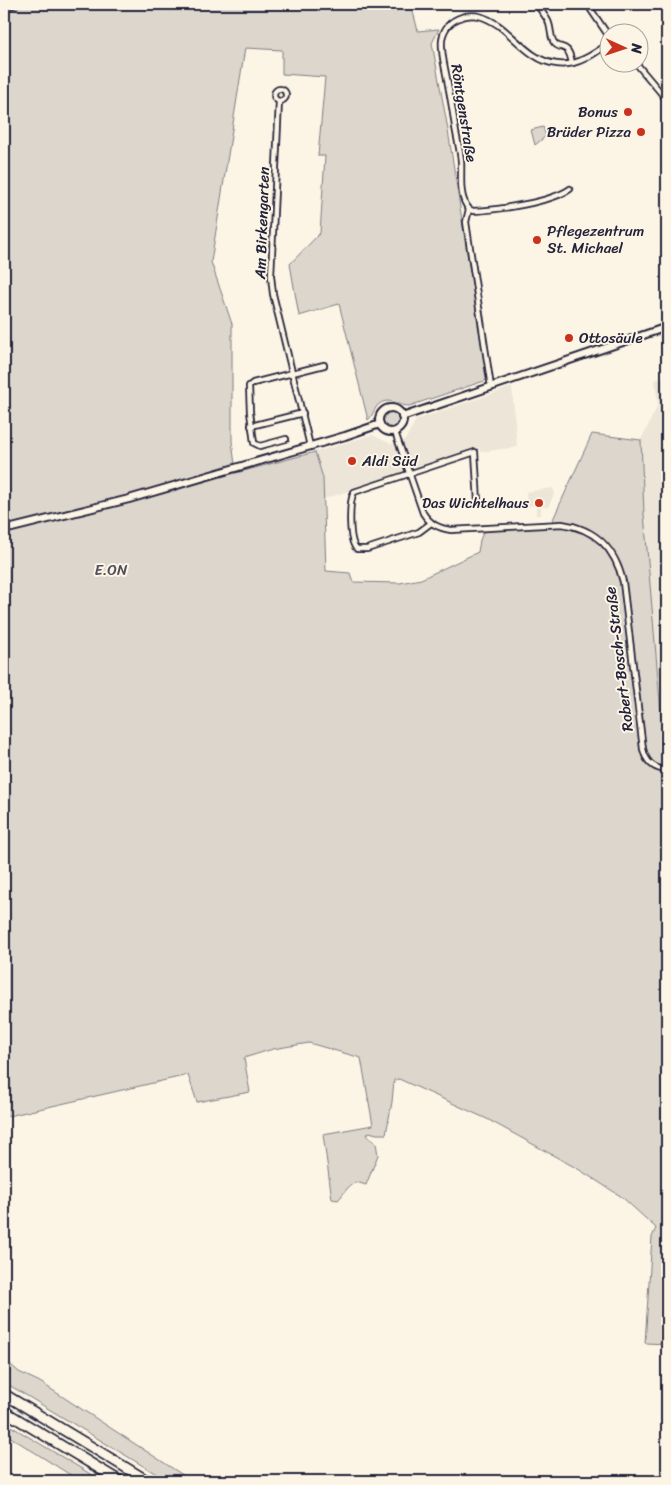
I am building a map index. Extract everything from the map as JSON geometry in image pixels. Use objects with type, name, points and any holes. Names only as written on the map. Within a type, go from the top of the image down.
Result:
[{"type":"highway","points":[[4,1394],[148,1481]]},
{"type":"highway","points":[[4,1411],[120,1481]]},
{"type":"main road","points":[[402,416],[667,327]]},
{"type":"main road","points":[[387,409],[396,410],[402,416],[402,426],[395,432],[387,432],[380,424],[380,415],[387,409]]},
{"type":"main road","points":[[4,530],[129,499],[380,424]]},
{"type":"street","points":[[4,7],[16,4]]},
{"type":"street","points":[[537,4],[548,21],[554,42],[558,46],[566,48],[572,63]]},
{"type":"street","points":[[587,4],[599,22]]},
{"type":"street","name":"Röntgenstraße","points":[[491,387],[466,222],[469,209],[463,198],[461,160],[441,49],[442,37],[454,20],[475,15],[484,17],[496,24],[520,44],[547,62],[564,65],[589,56],[598,50]]},
{"type":"street","points":[[643,72],[667,100]]},
{"type":"street","name":"Am Birkengarten","points":[[279,102],[271,276],[273,294],[310,446]]},
{"type":"street","points":[[469,209],[473,212],[512,206],[561,194],[570,189]]},
{"type":"street","points":[[286,439],[264,446],[257,446],[254,443],[251,426],[249,386],[252,383],[324,365]]},
{"type":"street","points":[[251,426],[303,414]]},
{"type":"street","points":[[395,432],[408,473],[422,513],[431,523],[419,532],[367,549],[357,549],[354,547],[352,543],[350,507],[354,492],[408,473],[475,452],[478,502]]},
{"type":"street","name":"Robert-Bosch-Straße","points":[[431,523],[443,529],[451,530],[562,524],[582,529],[603,542],[618,564],[623,582],[642,749],[651,765],[658,769],[667,770]]},
{"type":"shaded area","points":[[667,377],[667,784],[644,514],[641,440],[658,405],[655,380]]},
{"type":"shaded area","points":[[512,387],[517,447],[480,452],[479,447],[324,499],[323,478],[315,452],[372,435],[391,444],[405,440],[416,420]]},
{"type":"shaded area","name":"Das Wichtelhaus","points":[[552,488],[555,492],[548,507],[541,507],[541,515],[536,515],[536,505],[527,506],[526,492]]},
{"type":"green space","name":"E.ON","points":[[4,4],[411,4],[418,31],[439,29],[432,43],[447,124],[487,380],[409,406],[385,401],[377,406],[368,420],[339,304],[299,316],[290,264],[320,233],[325,156],[318,156],[325,77],[282,74],[282,50],[245,48],[211,262],[232,324],[232,441],[236,473],[315,452],[323,478],[326,571],[350,573],[353,582],[400,583],[421,579],[478,552],[484,530],[550,526],[592,434],[641,440],[644,514],[667,784],[667,1344],[645,1343],[652,1237],[656,1228],[622,1197],[578,1169],[487,1119],[399,1079],[394,1080],[386,1134],[369,1132],[367,1135],[376,1143],[378,1155],[366,1185],[356,1182],[338,1200],[332,1199],[323,1134],[373,1125],[361,1058],[309,1043],[273,1049],[244,1058],[250,1092],[197,1102],[188,1075],[4,1117]]},
{"type":"green space","points":[[543,127],[546,136],[535,145],[531,130]]},
{"type":"green space","points":[[391,411],[397,414],[400,420],[397,426],[391,429],[385,426],[382,420],[385,414]]},
{"type":"green space","points":[[4,1359],[19,1372],[40,1382],[192,1481],[168,1481],[4,1382]]},
{"type":"green space","points":[[4,1422],[102,1481],[80,1481],[4,1433]]},
{"type":"place","name":"Bonus","points":[[628,112]]},
{"type":"place","name":"Brüder Pizza","points":[[641,132]]},
{"type":"place","name":"Pflegezentrum St. Michael","points":[[537,240]]},
{"type":"place","name":"Ottosäule","points":[[569,338]]},
{"type":"place","name":"Aldi Süd","points":[[352,461]]},
{"type":"place","name":"Das Wichtelhaus","points":[[539,503]]}]
